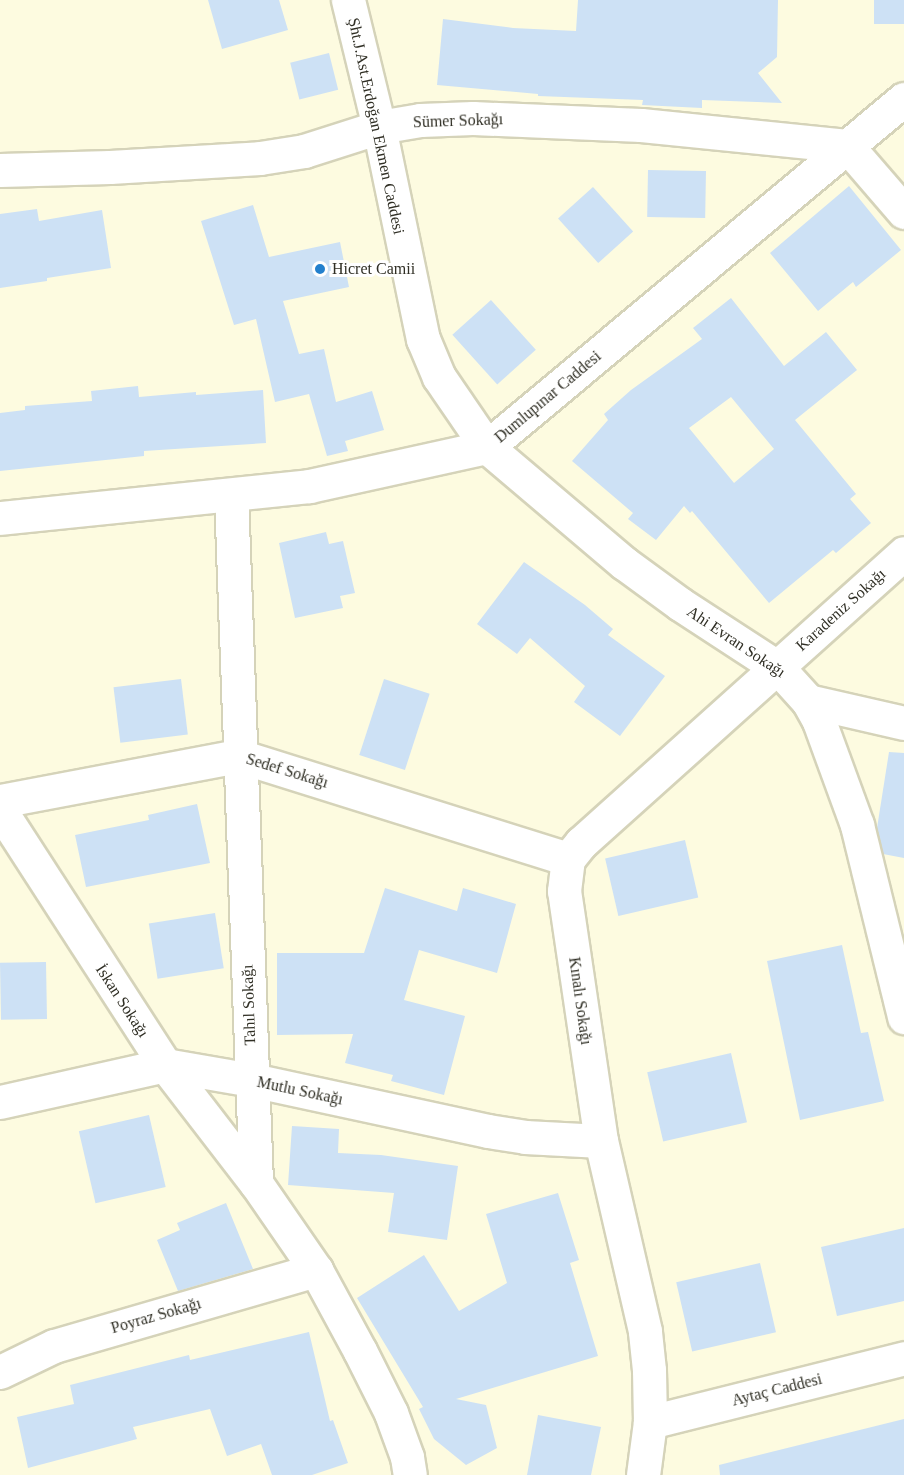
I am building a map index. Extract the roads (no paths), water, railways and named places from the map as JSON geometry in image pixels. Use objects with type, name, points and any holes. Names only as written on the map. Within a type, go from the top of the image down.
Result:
[{"type":"street","name":"Şht.J.Ast.Erdoğan Ekmen Caddesi","points":[[348,0],[379,127],[423,339],[439,377],[487,447]]},
{"type":"street","name":"Dumlupınar Caddesi","points":[[0,518],[309,486],[487,447],[904,99]]},
{"type":"street","name":"Sümer Sokağı","points":[[0,170],[110,167],[260,158],[304,151],[379,127],[420,120],[473,118],[641,124],[848,146]]},
{"type":"street","points":[[848,146],[904,212]]},
{"type":"street","name":"Ahi Evran Sokağı","points":[[487,447],[624,563],[778,668],[808,701],[819,721],[857,825],[904,1017]]},
{"type":"street","name":"Tahıl Sokağı","points":[[231,495],[256,1183]]},
{"type":"street","name":"Karadeniz Sokağı","points":[[778,668],[904,553]]},
{"type":"street","points":[[568,859],[581,843],[778,668]]},
{"type":"street","points":[[808,701],[904,723]]},
{"type":"street","name":"Sedef Sokağı","points":[[0,801],[239,756],[568,859]]},
{"type":"street","name":"İskan Sokağı","points":[[0,810],[165,1065],[256,1183]]},
{"type":"street","name":"Kınalı Sokağı","points":[[568,859],[564,891],[601,1141],[645,1331],[650,1370],[650,1422]]},
{"type":"street","name":"Mutlu Sokağı","points":[[0,1102],[165,1065],[252,1080],[488,1131],[525,1137],[601,1141]]},
{"type":"street","points":[[256,1183],[316,1270],[391,1413],[407,1457],[410,1475]]},
{"type":"street","name":"Poyraz Sokağı","points":[[0,1371],[54,1346],[316,1270]]},
{"type":"street","name":"Aytaç Caddesi","points":[[650,1422],[904,1358]]},
{"type":"street","points":[[629,1475],[650,1422]]},
{"type":"street","points":[[643,1475],[650,1422]]},
{"type":"place","name":"Hicret Camii","points":[[320,269]]}]
